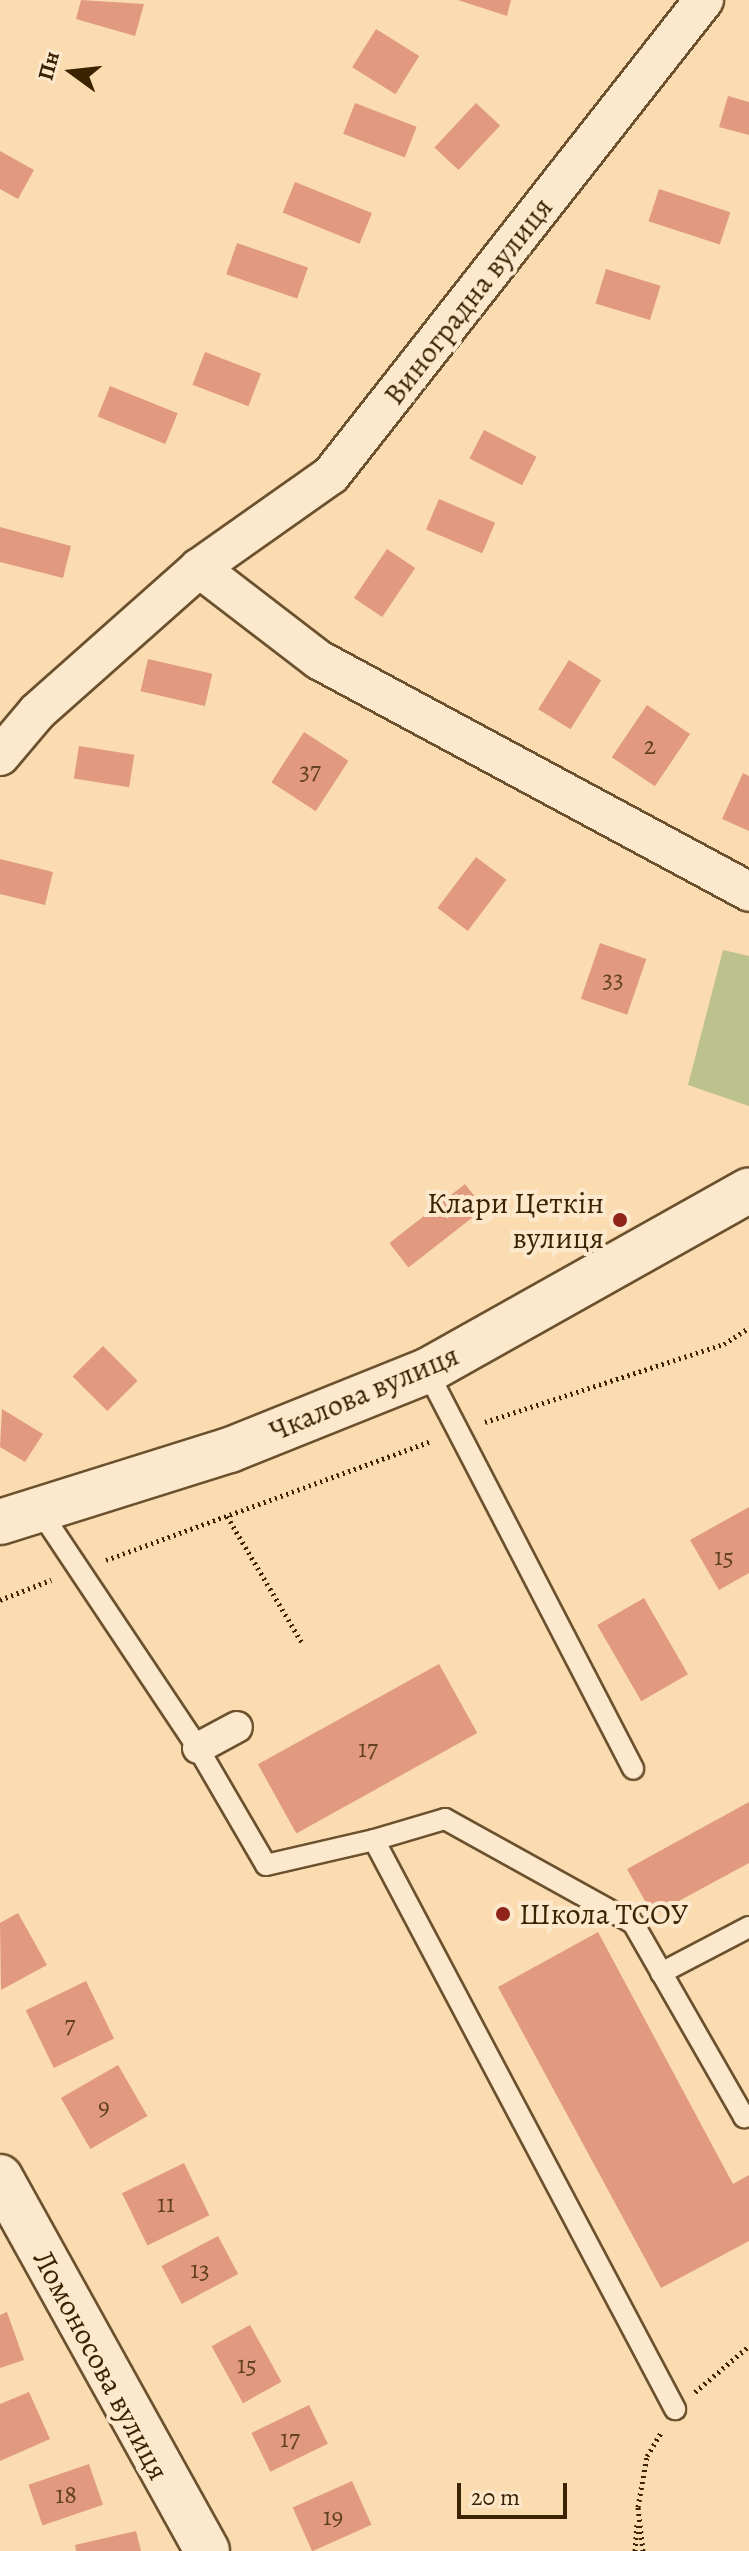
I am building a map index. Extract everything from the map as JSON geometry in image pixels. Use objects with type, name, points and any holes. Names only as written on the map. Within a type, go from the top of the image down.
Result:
[{"type":"main road","name":"Чкалова вулиця","points":[[19,1515],[230,1450],[427,1371],[749,1190]]},
{"type":"main road","name":"Ломоносова вулиця","points":[[0,2177],[207,2551]]},
{"type":"street","name":"Виноградна вулиця","points":[[0,756],[37,712],[199,568],[331,475],[704,0]]},
{"type":"street","points":[[199,568],[319,660],[749,892]]},
{"type":"street","points":[[198,1748],[237,1727]]},
{"type":"lane","points":[[427,1371],[633,1769]]},
{"type":"lane","points":[[19,1515],[79,1569],[198,1748],[266,1865],[374,1840],[445,1819],[633,1923],[744,2117],[749,2115]]},
{"type":"lane","points":[[374,1840],[675,2409]]},
{"type":"lane","points":[[661,1973],[749,1927]]},
{"type":"path","points":[[0,1600],[458,1431],[724,1344],[749,1328]]},
{"type":"path","points":[[227,1516],[302,1643]]},
{"type":"path","points":[[635,2551],[638,2507]]},
{"type":"green space","points":[[723,950],[749,956],[749,1106],[688,1085]]},
{"type":"building","points":[[81,0],[144,4],[135,36],[76,19]]},
{"type":"building","points":[[458,0],[511,0],[507,16]]},
{"type":"building","points":[[376,29],[419,56],[395,94],[352,67]]},
{"type":"building","points":[[728,96],[749,102],[749,135],[719,127]]},
{"type":"building","points":[[355,103],[417,127],[405,157],[343,134]]},
{"type":"building","points":[[476,103],[500,126],[459,170],[434,148]]},
{"type":"building","points":[[0,151],[34,170],[18,199],[0,189]]},
{"type":"building","points":[[295,182],[372,213],[360,244],[283,213]]},
{"type":"building","points":[[659,189],[730,212],[720,245],[648,221]]},
{"type":"building","points":[[237,243],[308,267],[297,299],[226,274]]},
{"type":"building","points":[[606,269],[661,286],[650,320],[595,303]]},
{"type":"building","points":[[205,352],[261,374],[248,406],[192,385]]},
{"type":"building","points":[[110,386],[178,413],[165,444],[98,417]]},
{"type":"building","points":[[484,430],[537,457],[522,485],[469,459]]},
{"type":"building","points":[[439,499],[495,523],[482,553],[426,529]]},
{"type":"building","points":[[0,527],[71,546],[63,578],[0,562]]},
{"type":"building","points":[[387,549],[415,568],[382,617],[354,598]]},
{"type":"building","points":[[148,659],[212,674],[205,706],[141,691]]},
{"type":"building","points":[[569,660],[601,680],[570,729],[538,709]]},
{"type":"building","points":[[647,705],[690,734],[655,786],[612,757]]},
{"type":"building","points":[[304,732],[348,761],[316,811],[271,782]]},
{"type":"building","points":[[79,746],[134,755],[129,787],[74,779]]},
{"type":"building","points":[[743,773],[749,776],[749,831],[722,819]]},
{"type":"building","points":[[476,857],[506,880],[468,931],[437,908]]},
{"type":"building","points":[[0,859],[53,872],[45,905],[0,894]]},
{"type":"building","points":[[600,943],[646,959],[627,1015],[581,999]]},
{"type":"building","points":[[465,1184],[484,1208],[408,1268],[389,1243]]},
{"type":"building","points":[[103,1346],[138,1381],[107,1411],[73,1376]]},
{"type":"building","points":[[2,1409],[43,1434],[25,1462],[0,1447]]},
{"type":"building","points":[[749,1507],[749,1573],[719,1590],[690,1540]]},
{"type":"building","points":[[644,1598],[688,1674],[641,1701],[597,1625]]},
{"type":"building","points":[[439,1664],[477,1733],[296,1833],[258,1764]]},
{"type":"building","points":[[749,1802],[749,1863],[653,1915],[627,1869]]},
{"type":"building","points":[[18,1913],[47,1965],[1,1990],[0,1923]]},
{"type":"building","points":[[598,1932],[733,2184],[749,2175],[749,2241],[661,2288],[498,1987]]},
{"type":"building","points":[[86,1981],[114,2039],[54,2068],[26,2010]]},
{"type":"building","points":[[118,2065],[148,2116],[90,2149],[61,2098]]},
{"type":"building","points":[[184,2163],[209,2215],[147,2245],[122,2193]]},
{"type":"building","points":[[218,2236],[238,2274],[182,2304],[161,2266]]},
{"type":"building","points":[[7,2312],[24,2360],[0,2368],[0,2315]]},
{"type":"building","points":[[250,2325],[282,2382],[243,2403],[212,2346]]},
{"type":"building","points":[[29,2392],[50,2439],[0,2461],[0,2404]]},
{"type":"building","points":[[309,2405],[328,2444],[270,2472],[251,2433]]},
{"type":"building","points":[[89,2464],[103,2505],[42,2525],[28,2485]]},
{"type":"building","points":[[352,2481],[372,2525],[312,2551],[293,2507]]},
{"type":"building","points":[[136,2531],[141,2551],[76,2551],[75,2545]]},
{"type":"place","name":"Клари Цеткін вулиця","points":[[620,1220]]},
{"type":"place","name":"Школа ТСОУ","points":[[503,1914]]}]
